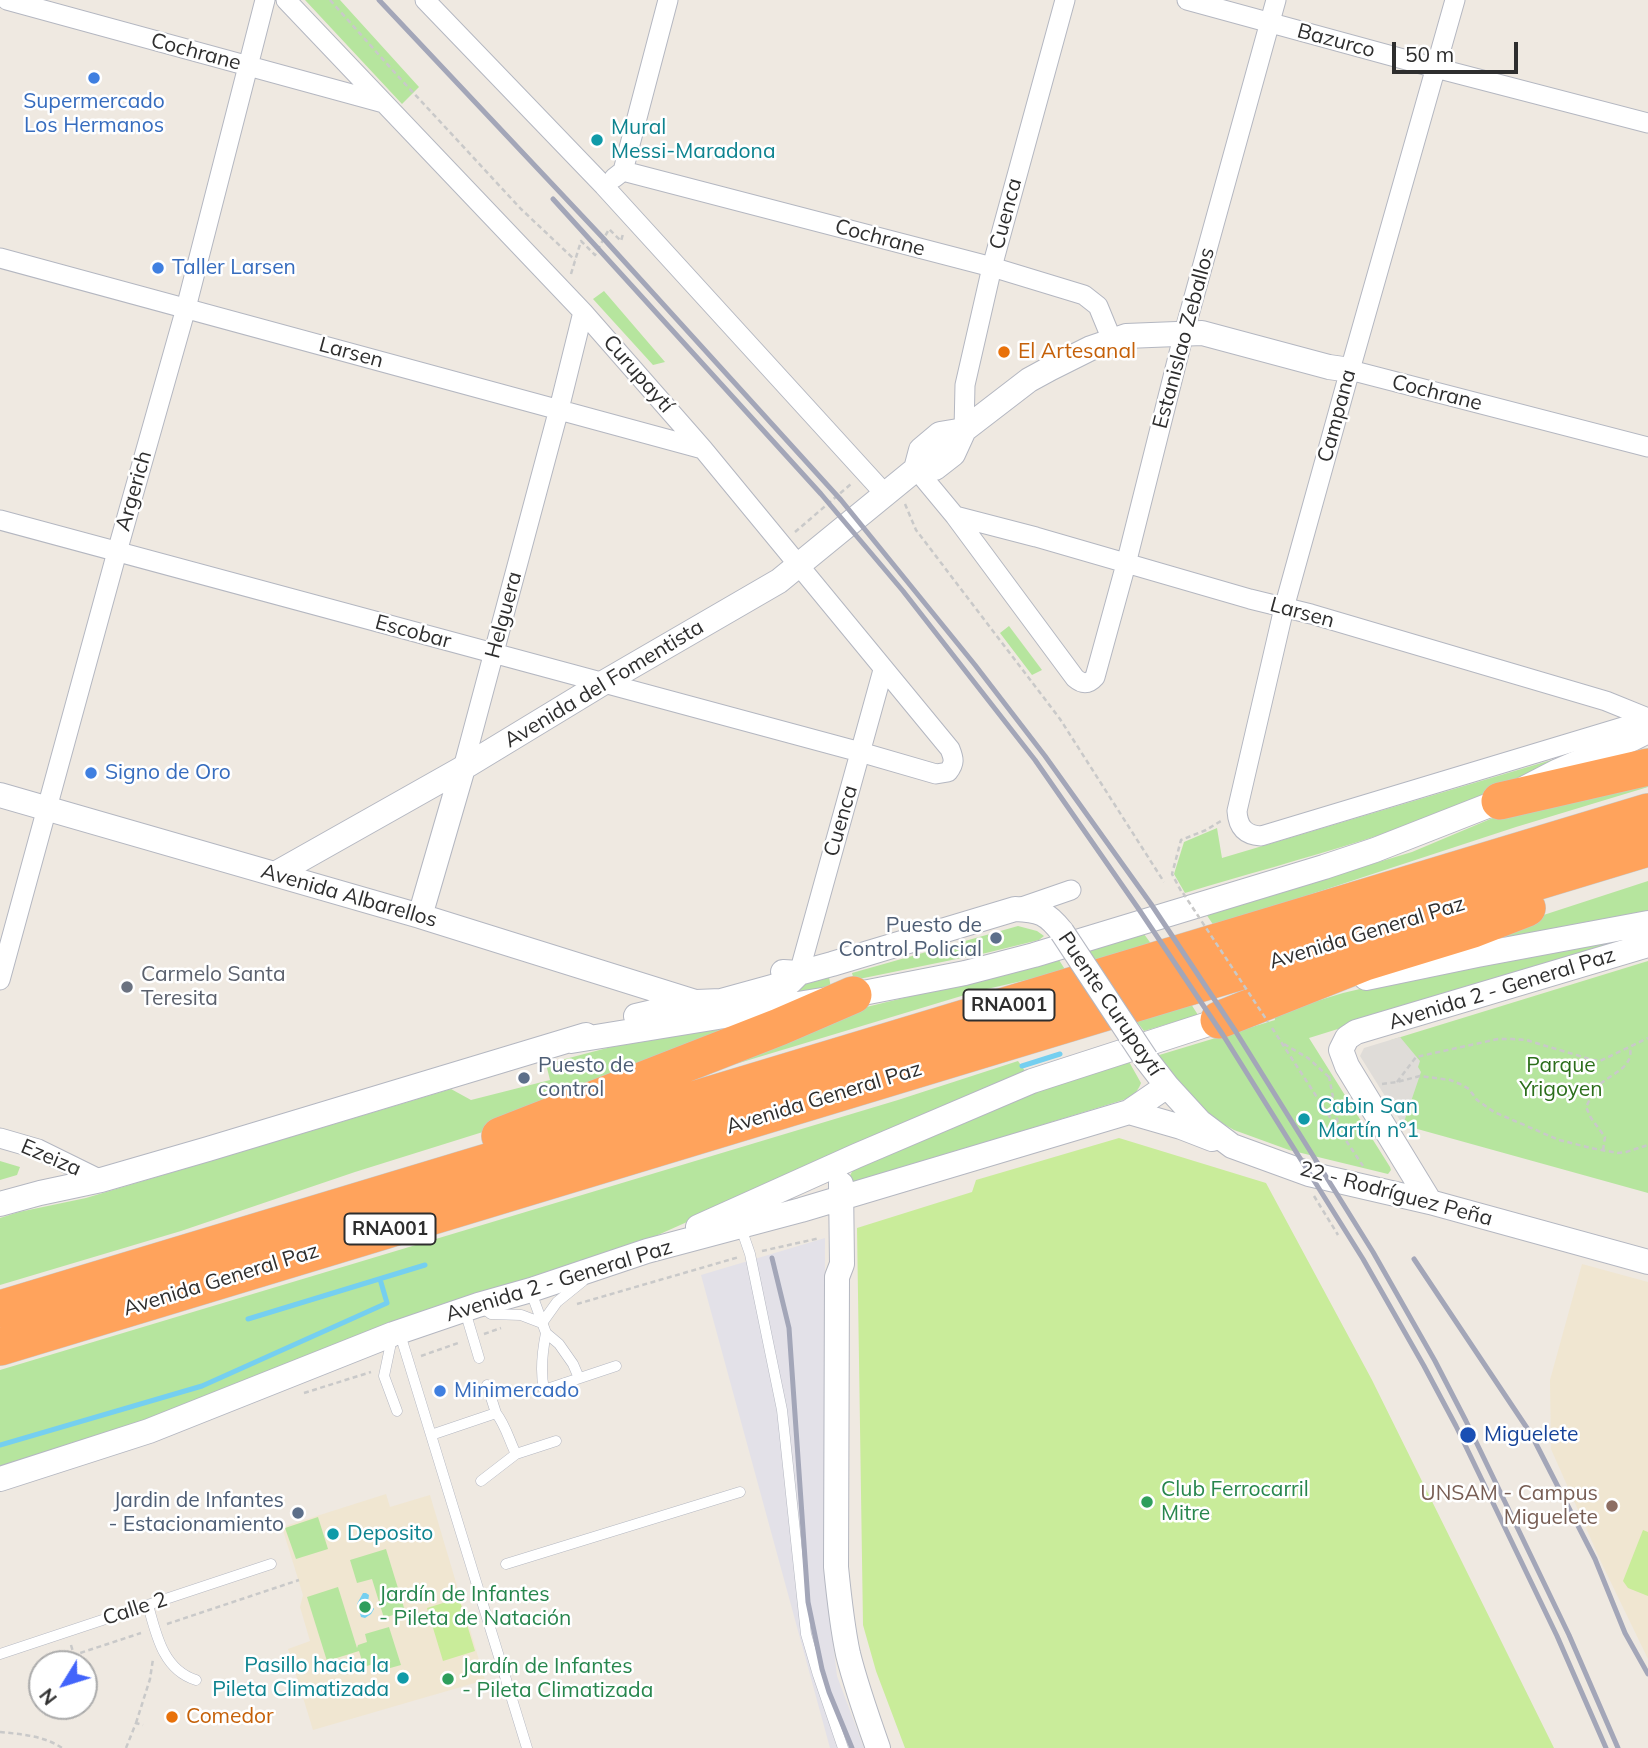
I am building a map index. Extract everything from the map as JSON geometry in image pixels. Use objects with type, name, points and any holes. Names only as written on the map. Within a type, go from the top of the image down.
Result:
[{"type":"highway","points":[[1500,801],[1648,767]]},
{"type":"highway","name":"Avenida General Paz","points":[[0,1309],[1648,812]]},
{"type":"highway","name":"Avenida General Paz","points":[[0,1347],[1648,848]]},
{"type":"highway","points":[[1219,1020],[1365,962],[1473,929],[1648,859]]},
{"type":"highway","points":[[369,1198],[499,1136],[779,1027],[853,995]]},
{"type":"street","name":"Cochrane","points":[[7,0],[384,104]]},
{"type":"street","name":"Argerich","points":[[0,981],[186,308],[265,0]]},
{"type":"street","name":"Curupaytí","points":[[286,0],[583,312],[703,449],[950,749],[954,759],[948,772]]},
{"type":"street","points":[[425,0],[604,186],[865,471],[890,490]]},
{"type":"street","points":[[604,186],[623,171],[668,0]]},
{"type":"street","name":"Cuenca","points":[[964,430],[965,384],[992,267],[1065,0]]},
{"type":"street","name":"Bazurco","points":[[1187,0],[1648,123]]},
{"type":"street","name":"Estanislao Zeballos","points":[[955,516],[1075,678],[1086,684],[1091,682],[1095,677],[1126,564],[1184,333],[1276,0]]},
{"type":"street","name":"Campana","points":[[1237,811],[1284,608],[1455,0]]},
{"type":"street","name":"Cochrane","points":[[623,171],[992,267],[1084,295],[1098,306],[1112,340]]},
{"type":"street","name":"Larsen","points":[[0,258],[703,449]]},
{"type":"street","name":"Helguera","points":[[419,916],[463,768],[583,312]]},
{"type":"street","name":"Cochrane","points":[[1184,333],[1202,333],[1648,447]]},
{"type":"street","name":"Avenida del Fomentista","points":[[275,874],[463,768],[779,581],[916,469],[921,450],[940,434],[964,430],[1029,380],[1126,335],[1184,333]]},
{"type":"street","points":[[916,469],[955,516]]},
{"type":"street","name":"Larsen","points":[[955,516],[1325,618],[1606,701],[1648,718]]},
{"type":"street","name":"Escobar","points":[[0,520],[936,774],[948,772]]},
{"type":"street","name":"Cuenca","points":[[799,973],[883,670]]},
{"type":"street","points":[[1237,811],[1241,827],[1246,833],[1262,836],[1626,726],[1648,724]]},
{"type":"street","points":[[571,1041],[853,995],[965,973],[1102,936],[1387,845],[1500,801],[1648,731]]},
{"type":"street","name":"Avenida Albarellos","points":[[0,795],[419,916],[696,1002]]},
{"type":"street","points":[[0,1205],[219,1146],[571,1041],[638,1016],[696,1002],[718,991],[787,971],[799,973],[1016,909],[1071,890]]},
{"type":"street","name":"Puente Curupaytí","points":[[1016,909],[1032,909],[1052,919],[1167,1086]]},
{"type":"street","name":"Avenida General Paz","points":[[647,1251],[738,1218],[856,1156],[1032,1080],[1219,1020],[1350,982],[1648,923]]},
{"type":"street","name":"Avenida 2 - General Paz","points":[[1430,1202],[1347,1066],[1341,1050],[1347,1038],[1356,1032],[1648,945]]},
{"type":"street","points":[[738,1218],[801,1210],[1129,1112],[1167,1086]]},
{"type":"street","name":"22 - Rodríguez Peña","points":[[1167,1086],[1200,1122],[1233,1146],[1298,1170],[1430,1202],[1648,1262]]},
{"type":"street","points":[[1129,1112],[1233,1146]]},
{"type":"street","name":"Ezeiza","points":[[0,1138],[38,1149],[100,1180]]},
{"type":"street","points":[[837,1277],[842,1264],[841,1186],[844,1175],[856,1156]]},
{"type":"street","points":[[801,1210],[817,1215],[828,1227],[832,1263],[837,1277],[836,1567],[848,1654],[878,1748]]},
{"type":"street","name":"Avenida 2 - General Paz","points":[[0,1479],[149,1431],[396,1333],[647,1251]]},
{"type":"lane","points":[[738,1218],[750,1254],[782,1410],[806,1634],[843,1748]]},
{"type":"lane","points":[[588,1272],[583,1281],[552,1308],[544,1328],[541,1376],[544,1390],[615,1366]]},
{"type":"lane","points":[[531,1290],[544,1328]]},
{"type":"lane","points":[[479,1358],[471,1308],[491,1314],[521,1315],[544,1328],[573,1364],[579,1378]]},
{"type":"lane","points":[[396,1333],[384,1376],[397,1410]]},
{"type":"lane","points":[[396,1333],[431,1435],[527,1748]]},
{"type":"lane","points":[[487,1385],[496,1413],[504,1424],[516,1454]]},
{"type":"lane","points":[[431,1435],[496,1413]]},
{"type":"lane","points":[[481,1480],[516,1454],[556,1441]]},
{"type":"lane","points":[[506,1564],[740,1492]]},
{"type":"lane","name":"Calle 2","points":[[0,1654],[271,1564]]},
{"type":"lane","points":[[148,1605],[151,1629],[160,1645],[176,1669],[196,1680]]},
{"type":"path","points":[[330,0],[522,209],[575,260]]},
{"type":"path","points":[[565,294],[581,241],[594,255],[609,229],[621,242],[629,214]]},
{"type":"path","points":[[782,544],[865,471]]},
{"type":"path","points":[[890,490],[916,530],[1060,719],[1164,882]]},
{"type":"path","points":[[1237,811],[1206,830],[1181,840],[1172,874],[1380,1190]]},
{"type":"path","points":[[1397,1082],[1416,1057],[1498,1040],[1527,1040],[1600,1061],[1648,1038]]},
{"type":"path","points":[[1282,1043],[1308,1058],[1329,1077],[1339,1130]]},
{"type":"path","points":[[1603,1150],[1605,1137],[1586,1107],[1598,1086],[1624,1067],[1631,1054],[1630,1048]]},
{"type":"path","points":[[1329,1077],[1335,1073]]},
{"type":"path","points":[[1378,1084],[1420,1076],[1450,1080],[1469,1090],[1485,1107],[1559,1140],[1626,1152],[1648,1145]]},
{"type":"path","points":[[1298,1170],[1338,1235]]},
{"type":"path","points":[[67,1632],[74,1655],[299,1580]]},
{"type":"path","points":[[126,1748],[150,1679],[153,1663],[151,1629]]},
{"type":"path","points":[[136,1723],[143,1725]]},
{"type":"path","points":[[0,1732],[36,1738],[55,1743],[62,1748]]},
{"type":"shaded area","points":[[1400,1037],[1420,1061],[1418,1067],[1421,1072],[1403,1125],[1360,1056],[1364,1048]]},
{"type":"shaded area","points":[[825,1238],[824,1564],[837,1676],[864,1748],[830,1748],[701,1275]]},
{"type":"shaded area","name":"UNSAM - Campus Miguelete","points":[[1582,1264],[1648,1282],[1648,1659],[1551,1449],[1550,1380]]},
{"type":"shaded area","points":[[386,1494],[390,1507],[430,1495],[485,1680],[313,1730],[288,1649],[310,1641],[300,1607],[303,1595],[282,1527]]},
{"type":"green space","points":[[305,0],[340,0],[419,87],[402,104]]},
{"type":"green space","points":[[604,291],[665,362],[653,365],[593,299]]},
{"type":"green space","points":[[1009,626],[1042,670],[1032,675],[1000,633]]},
{"type":"green space","points":[[1585,750],[1448,810],[1342,847],[1185,893],[1174,874],[1184,842],[1217,828],[1222,858]]},
{"type":"green space","points":[[1648,773],[1648,787],[1516,827],[1214,926],[1206,914],[1412,852],[1507,812]]},
{"type":"green space","points":[[1648,881],[1648,913],[1433,951]]},
{"type":"green space","points":[[1018,926],[1037,931],[1044,936],[1039,940],[986,953],[854,980],[852,973]]},
{"type":"green space","points":[[1144,934],[1152,945],[1096,961],[1089,951]]},
{"type":"green space","points":[[1627,939],[1309,1038],[1390,1167],[1388,1174],[1289,1150],[1234,1130],[1209,1116],[1156,1056],[1275,1020],[1274,1014],[1343,993],[1445,969]]},
{"type":"green space","points":[[1059,960],[1066,971],[978,991],[628,1094],[850,1011]]},
{"type":"green space","name":"Parque Yrigoyen","points":[[1648,961],[1648,1193],[1403,1125],[1391,1040]]},
{"type":"green space","points":[[829,977],[831,988],[739,1003]]},
{"type":"green space","points":[[1191,1004],[1198,1015],[1144,1031],[1137,1022]]},
{"type":"green space","points":[[760,1023],[486,1131],[181,1231],[0,1285],[0,1218],[86,1198],[451,1089],[471,1100],[550,1080],[546,1064],[611,1047]]},
{"type":"green space","points":[[1128,1060],[1141,1083],[1136,1092],[1126,1099],[850,1184],[847,1181],[853,1170],[1027,1092]]},
{"type":"green space","points":[[1018,1061],[1025,1071],[631,1247],[109,1433],[0,1466],[0,1370],[898,1100]]},
{"type":"green space","name":"Club Ferrocarril Mitre","points":[[1119,1138],[1266,1183],[1372,1380],[1554,1748],[905,1748],[876,1671],[863,1625],[857,1228],[972,1192],[976,1180]]},
{"type":"green space","points":[[0,1161],[20,1167],[17,1175],[0,1180]]},
{"type":"green space","points":[[318,1517],[328,1549],[296,1559],[285,1528]]},
{"type":"green space","points":[[1643,1530],[1648,1532],[1648,1596],[1628,1588],[1623,1581]]},
{"type":"green space","points":[[386,1549],[405,1611],[384,1618],[372,1579],[357,1583],[350,1560]]},
{"type":"green space","points":[[338,1587],[357,1648],[367,1642],[365,1634],[389,1627],[401,1665],[376,1672],[373,1664],[364,1667],[359,1651],[327,1661],[307,1597]]},
{"type":"green space","points":[[459,1598],[475,1651],[443,1661],[427,1608]]},
{"type":"water","name":"Jardín de Infantes - Pileta de Natación","points":[[363,1593],[369,1595],[368,1602],[374,1609],[365,1618],[361,1617],[357,1604]]},
{"type":"waterway","points":[[1022,1066],[1060,1054]]},
{"type":"waterway","points":[[248,1319],[425,1265]]},
{"type":"waterway","points":[[0,1445],[202,1386],[387,1303],[380,1279]]},
{"type":"railway","points":[[379,0],[603,238],[841,500],[1045,756],[1151,904],[1236,1032],[1373,1252],[1435,1361],[1569,1635],[1618,1748]]},
{"type":"railway","points":[[553,199],[821,494],[903,591],[1035,760],[1138,908],[1223,1035],[1363,1259],[1424,1366],[1456,1426],[1557,1636],[1606,1748]]},
{"type":"railway","points":[[772,1258],[789,1328],[808,1602],[822,1669],[852,1748]]},
{"type":"railway","points":[[1414,1259],[1531,1434],[1595,1559],[1625,1633],[1648,1674]]},
{"type":"place","name":"Supermercado Los Hermanos","points":[[94,78]]},
{"type":"place","name":"Mural Messi-Maradona","points":[[597,140]]},
{"type":"place","name":"Taller Larsen","points":[[158,268]]},
{"type":"place","name":"El Artesanal","points":[[1004,352]]},
{"type":"place","name":"Signo de Oro","points":[[91,773]]},
{"type":"place","name":"Puesto de Control Policial","points":[[996,938]]},
{"type":"place","name":"Carmelo Santa Teresita","points":[[127,987]]},
{"type":"place","name":"Puesto de control","points":[[524,1078]]},
{"type":"place","name":"Cabin San Martín n°1","points":[[1304,1119]]},
{"type":"place","name":"Minimercado","points":[[440,1391]]},
{"type":"place","name":"Miguelete","points":[[1468,1435]]},
{"type":"place","name":"Club Ferrocarril Mitre","points":[[1147,1502]]},
{"type":"place","name":"UNSAM - Campus Miguelete","points":[[1612,1506]]},
{"type":"place","name":"Jardin de Infantes - Estacionamiento","points":[[298,1513]]},
{"type":"place","name":"Deposito","points":[[333,1534]]},
{"type":"place","name":"Jardín de Infantes - Pileta de Natación","points":[[365,1607]]},
{"type":"place","name":"Pasillo hacia la Pileta Climatizada","points":[[403,1678]]},
{"type":"place","name":"Jardín de Infantes - Pileta Climatizada","points":[[448,1679]]},
{"type":"place","name":"Comedor","points":[[172,1717]]}]
